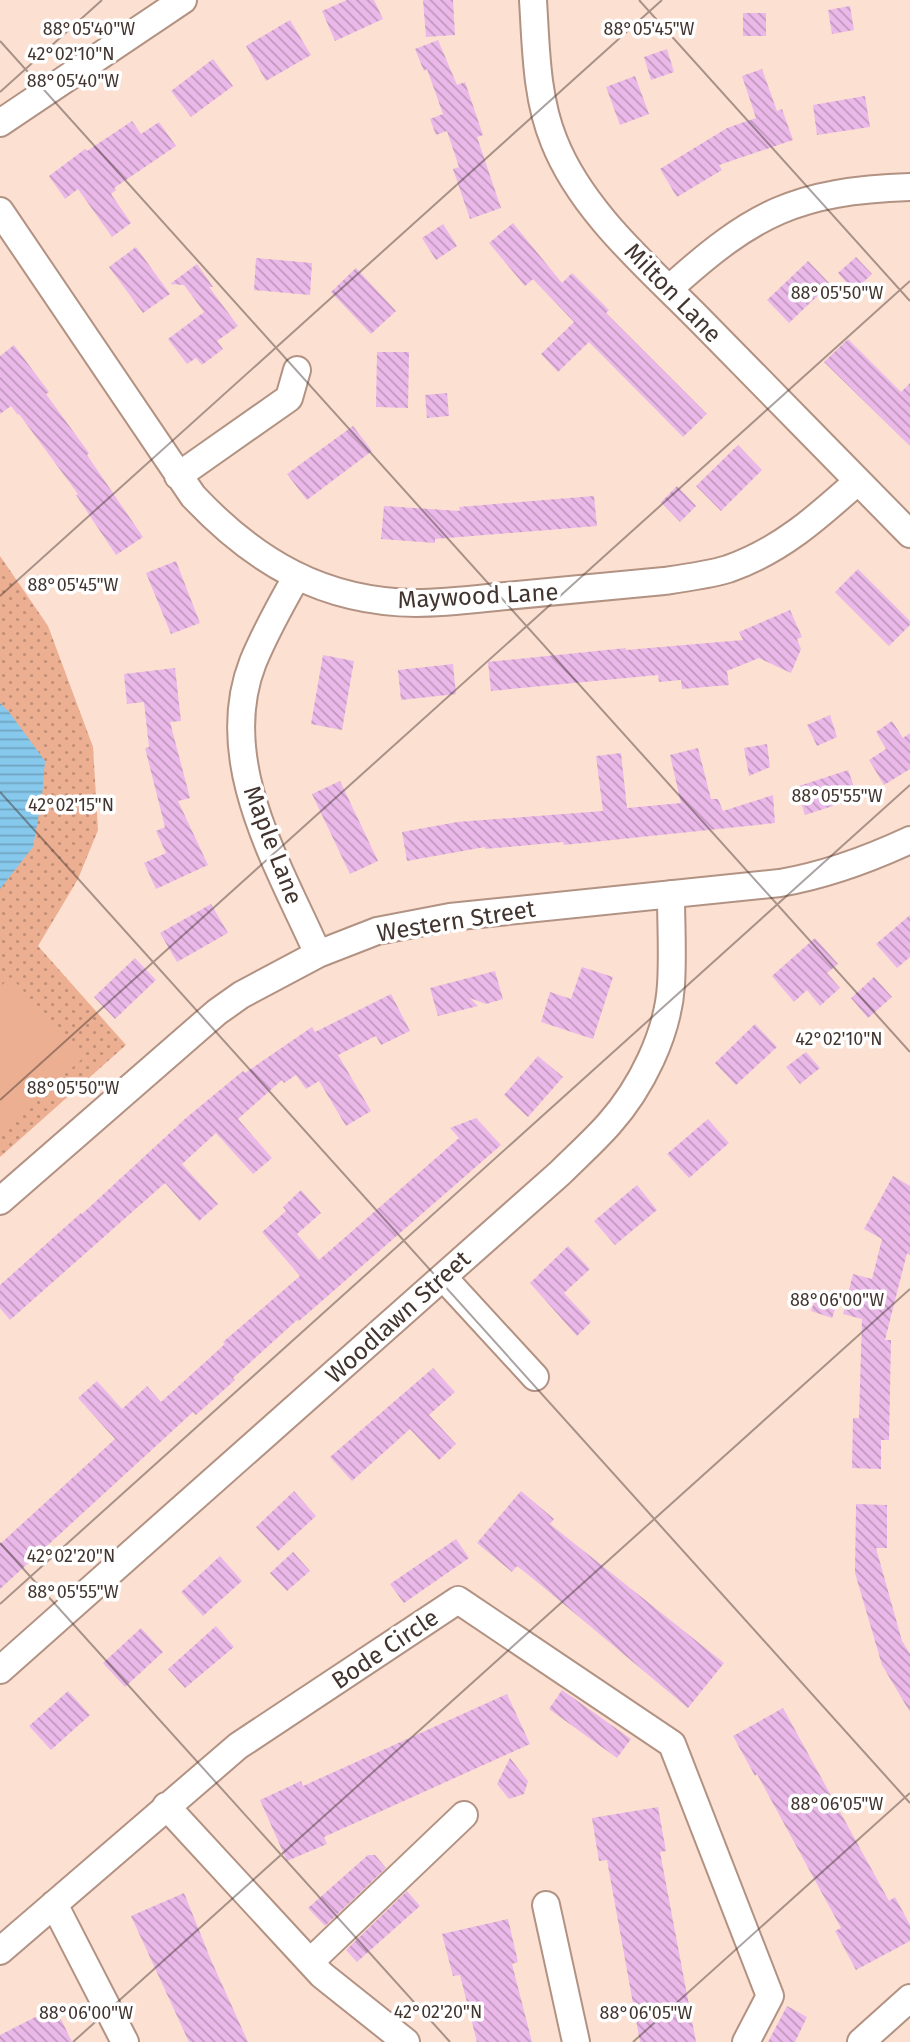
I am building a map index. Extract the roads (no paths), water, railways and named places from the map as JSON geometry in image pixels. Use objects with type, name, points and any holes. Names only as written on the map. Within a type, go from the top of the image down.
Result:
[{"type":"street","points":[[0,123],[183,0]]},
{"type":"street","name":"Milton Lane","points":[[533,0],[538,69],[546,117],[554,142],[580,191],[670,289],[910,534]]},
{"type":"street","points":[[670,289],[735,234],[783,208],[833,193],[910,187]]},
{"type":"street","name":"Maywood Lane","points":[[0,211],[193,496],[232,534],[266,560],[297,576],[361,598],[416,603],[638,584],[698,576],[753,559],[782,543],[817,519],[858,481]]},
{"type":"street","points":[[178,476],[289,397],[298,370]]},
{"type":"street","name":"Maple Lane","points":[[297,576],[253,664],[242,717],[242,748],[254,806],[318,954]]},
{"type":"street","name":"Western Street","points":[[0,1202],[217,1012],[241,995],[318,954],[377,931],[450,917],[780,883],[820,876],[910,841]]},
{"type":"street","name":"Woodlawn Street","points":[[0,1670],[443,1277],[610,1124],[637,1085],[661,1032],[668,1008],[671,985],[671,894]]},
{"type":"street","points":[[443,1277],[535,1377]]},
{"type":"street","name":"Bode Circle","points":[[0,1951],[238,1746],[458,1600],[671,1744],[770,1996],[747,2042]]},
{"type":"street","points":[[166,1806],[322,1975],[406,2042]]},
{"type":"street","points":[[310,1962],[464,1815]]},
{"type":"street","points":[[54,1904],[125,2042]]},
{"type":"street","points":[[546,1905],[576,2042]]},
{"type":"street","points":[[861,2042],[910,1998]]},
{"type":"water","points":[[0,703],[45,761],[33,847],[0,889]]}]
